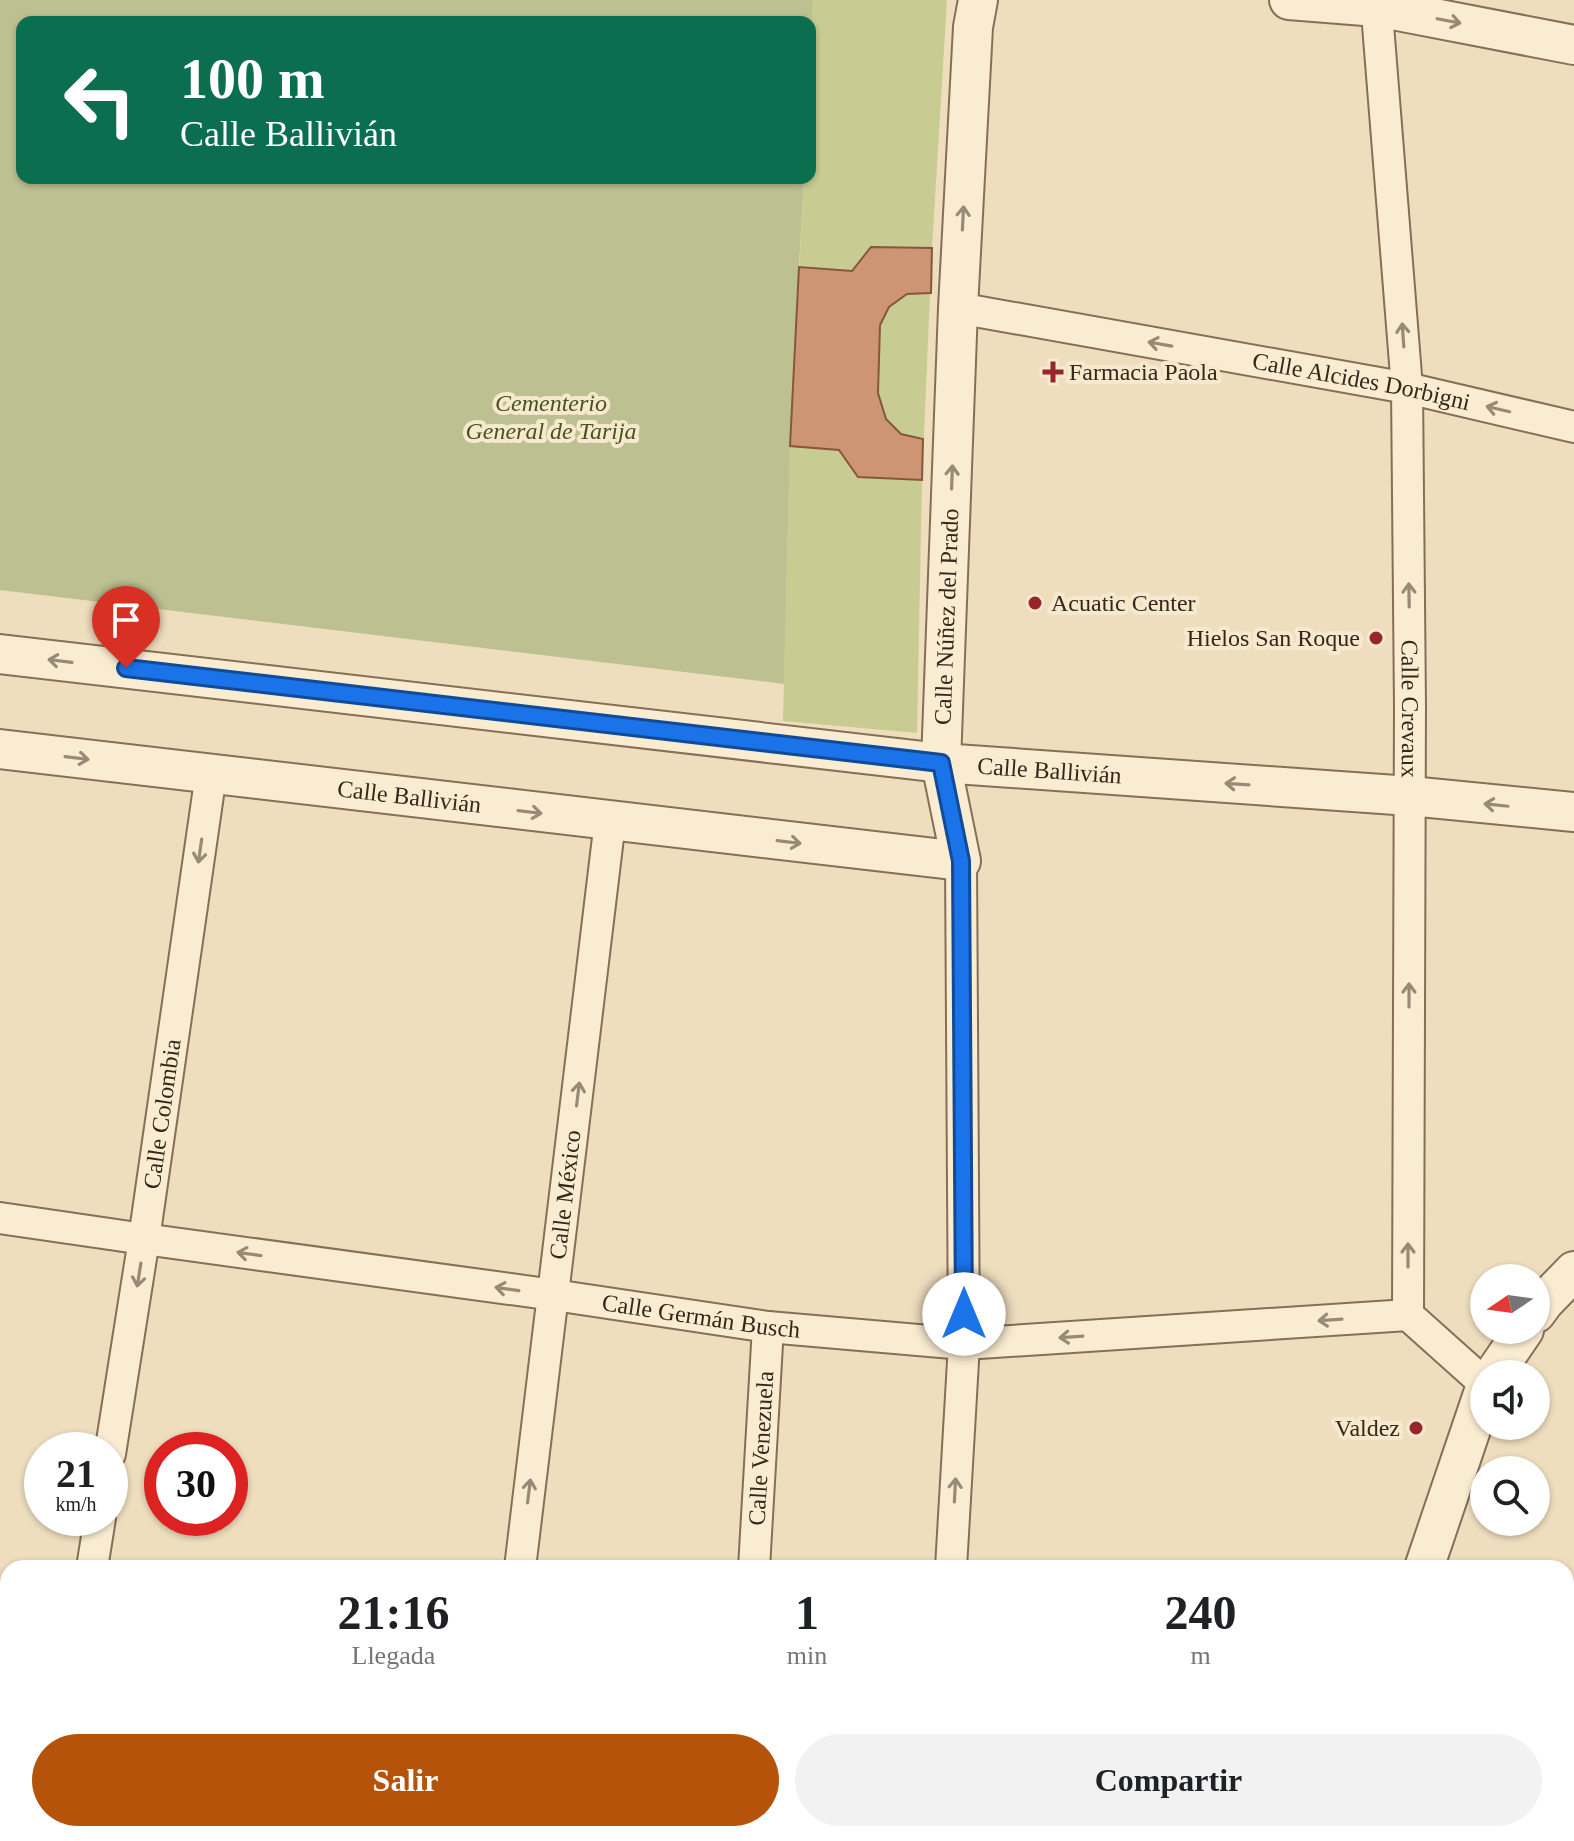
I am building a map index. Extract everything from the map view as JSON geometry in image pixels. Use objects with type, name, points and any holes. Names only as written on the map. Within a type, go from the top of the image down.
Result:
[{"type":"street","name":"Calle Núñez del Prado","points":[[951,1560],[964,1344],[961,861],[941,763],[958,308],[973,27],[978,0]]},
{"type":"street","points":[[1289,0],[1377,3],[1574,45]]},
{"type":"street","name":"Calle Crevaux","points":[[1377,3],[1407,388],[1410,796],[1408,1315]]},
{"type":"street","name":"Calle Alcides Dorbigni","points":[[958,308],[1407,388],[1574,427]]},
{"type":"street","name":"Calle Ballivián","points":[[0,654],[941,763],[1410,796],[1574,812]]},
{"type":"street","name":"Calle Ballivián","points":[[0,749],[961,861]]},
{"type":"street","name":"Calle Colombia","points":[[113,1432],[211,774]]},
{"type":"street","name":"Calle México","points":[[521,1560],[610,821]]},
{"type":"street","name":"Calle Germán Busch","points":[[0,1218],[768,1327],[964,1344],[1408,1315]]},
{"type":"street","points":[[1550,1296],[1574,1271]]},
{"type":"street","points":[[1408,1315],[1470,1370]]},
{"type":"street","name":"Calle Venezuela","points":[[754,1560],[768,1327]]},
{"type":"street","points":[[1427,1560],[1470,1432]]},
{"type":"street","points":[[93,1560],[97,1536]]},
{"type":"green space","name":"Cementerio General de Tarija","points":[[0,0],[813,0],[812,16],[16,16],[16,184],[804,184],[799,267],[852,271],[871,247],[932,248],[931,293],[907,294],[889,307],[880,325],[878,393],[886,419],[901,434],[923,439],[922,480],[858,477],[839,450],[790,447],[784,684],[0,590]]},
{"type":"green space","points":[[813,0],[947,0],[922,480],[917,733],[783,721],[790,446],[804,184],[816,184],[816,16],[812,16]]},
{"type":"building","points":[[871,247],[932,248],[931,293],[907,294],[889,307],[880,325],[878,393],[886,419],[901,434],[923,439],[922,480],[858,477],[839,450],[790,446],[799,267],[852,271]]},
{"type":"place","name":"Farmacia Paola","points":[[1053,372]]},
{"type":"place","name":"Acuatic Center","points":[[1035,603]]},
{"type":"place","name":"Hielos San Roque","points":[[1376,638]]},
{"type":"place","name":"Valdez","points":[[1416,1428]]},
{"type":"route","points":[[126,668],[941,763],[961,861],[964,1314]]}]
